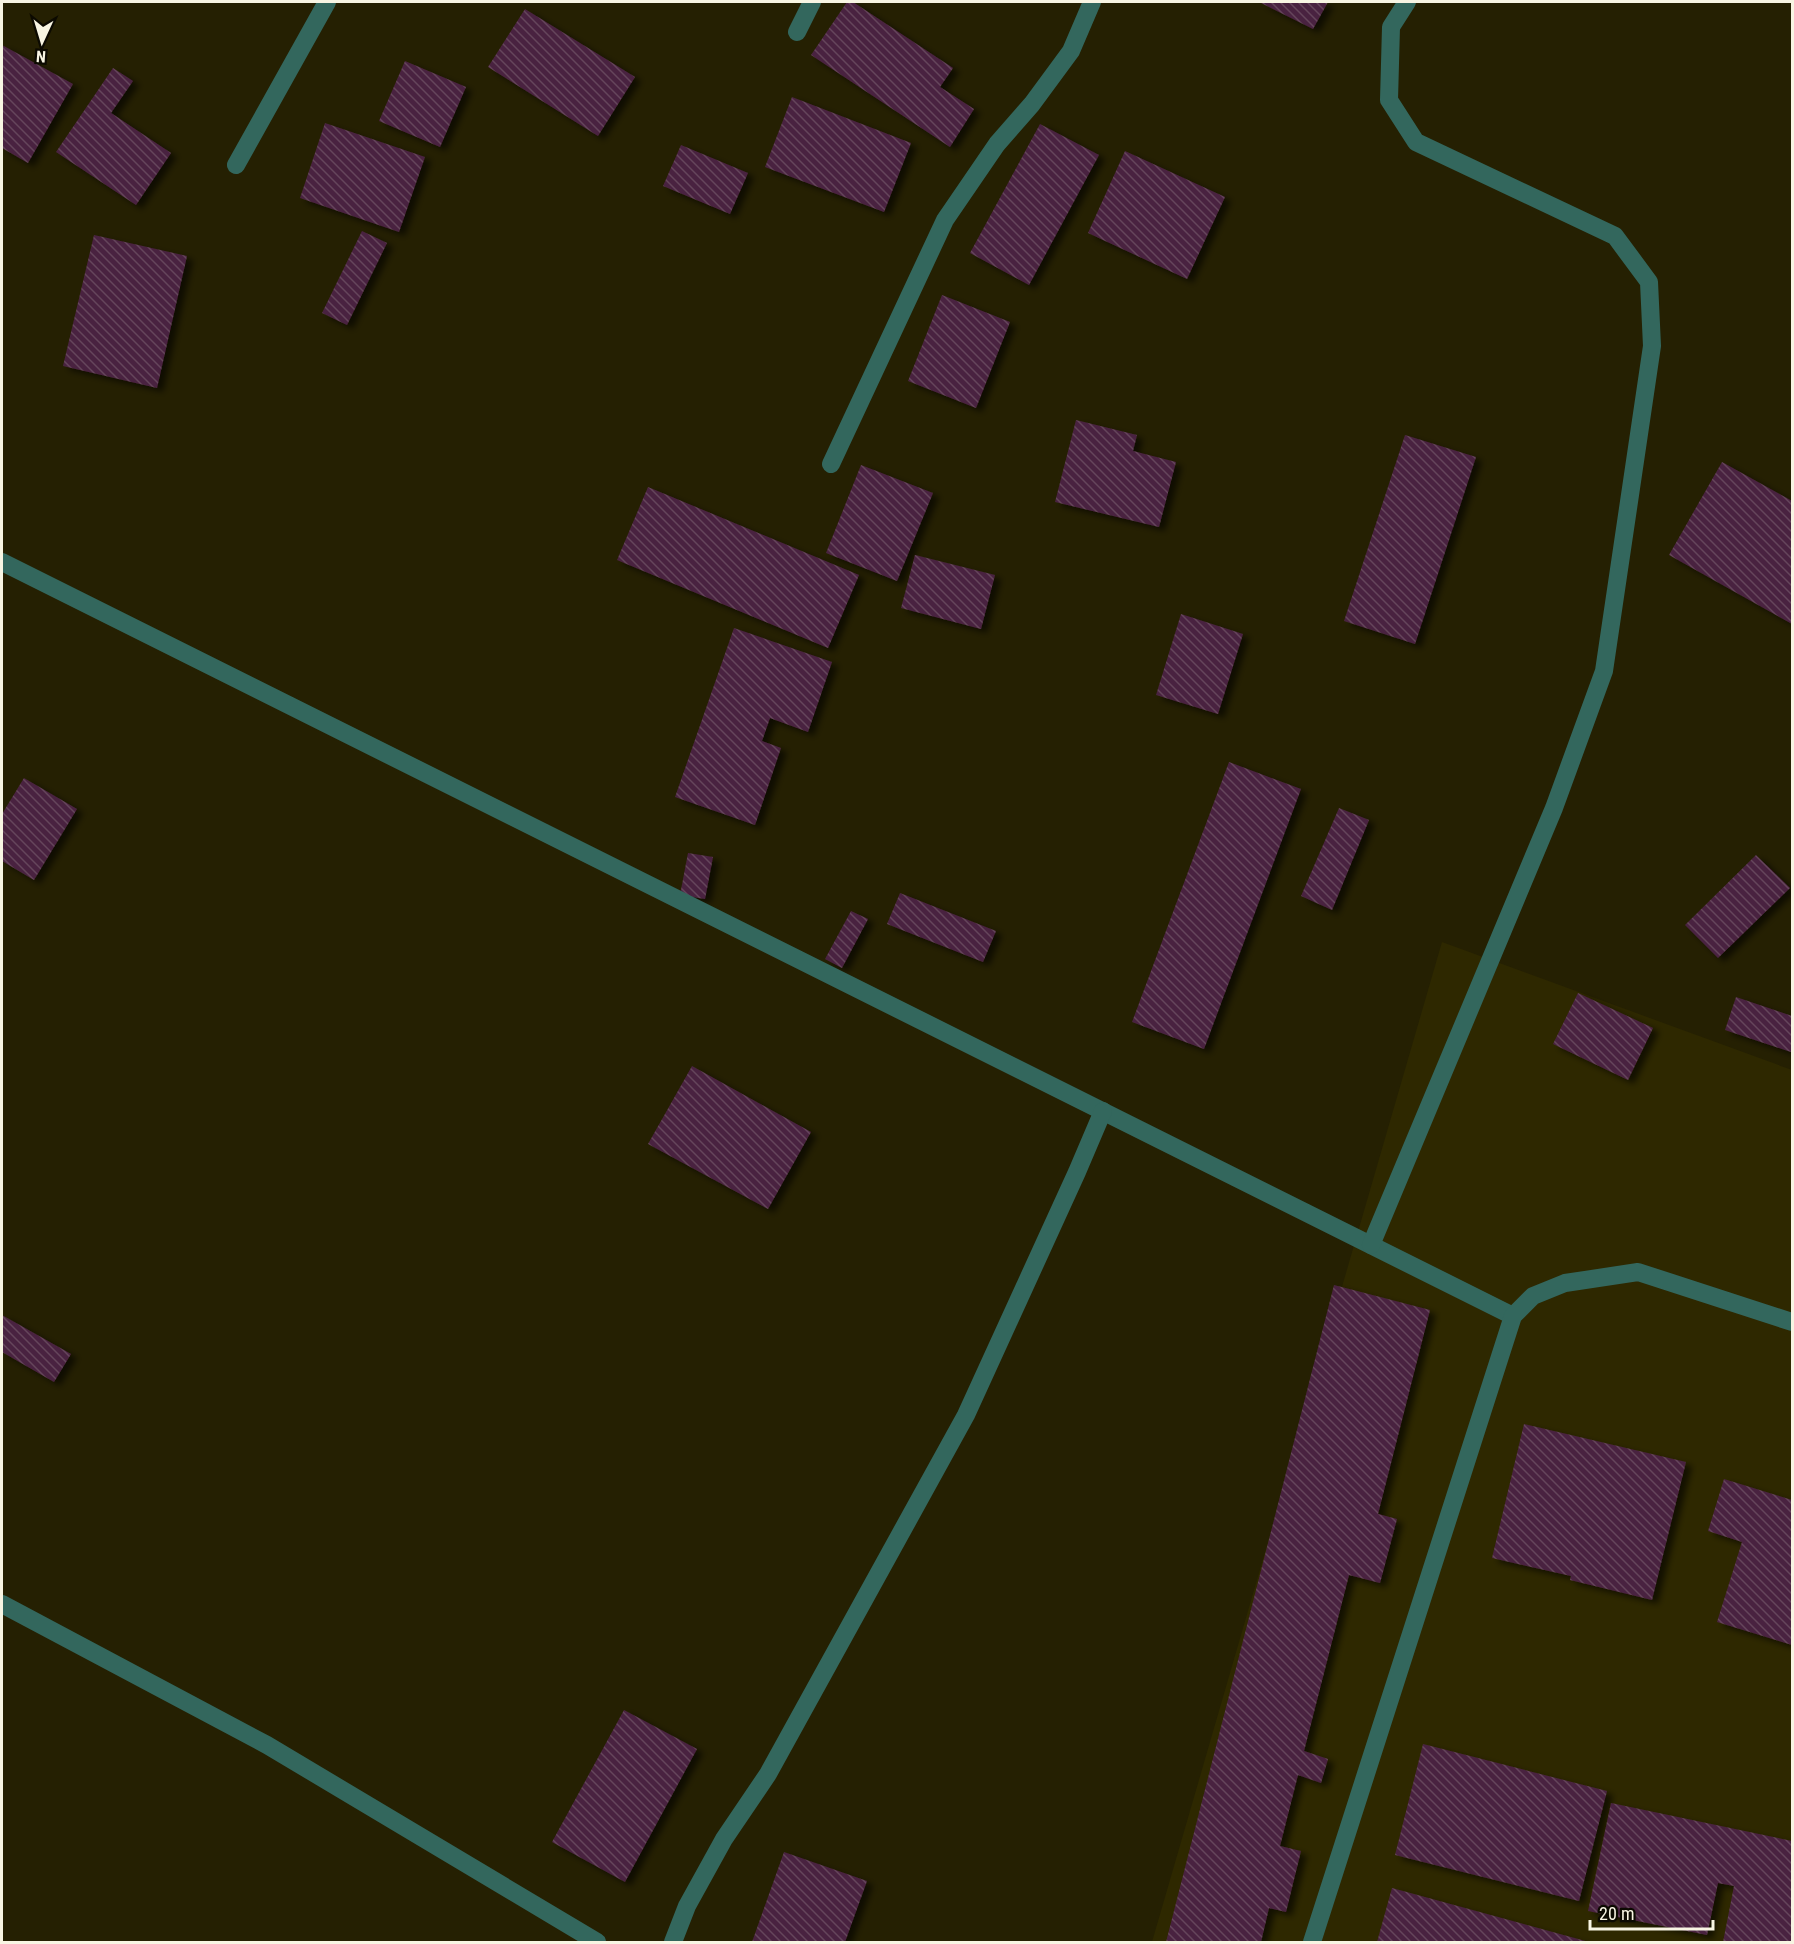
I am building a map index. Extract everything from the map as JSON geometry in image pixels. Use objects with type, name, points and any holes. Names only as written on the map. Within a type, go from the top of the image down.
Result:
[{"type":"street","points":[[236,165],[327,2]]},
{"type":"street","points":[[797,32],[812,2]]},
{"type":"street","points":[[831,464],[945,220],[997,144],[1032,104],[1071,51],[1092,2]]},
{"type":"street","points":[[1371,1245],[1554,808],[1604,671],[1652,346],[1649,282],[1615,236],[1416,142],[1389,100],[1391,27],[1407,2]]},
{"type":"street","points":[[2,562],[1514,1316]]},
{"type":"street","points":[[674,1942],[687,1906],[719,1848],[768,1774],[966,1414],[1103,1111]]},
{"type":"street","points":[[1312,1942],[1514,1316],[1533,1296],[1565,1283],[1638,1272],[1792,1322]]},
{"type":"street","points":[[2,1604],[267,1745],[597,1942]]},
{"type":"shaded area","points":[[1442,942],[1792,1070],[1792,1942],[1152,1942]]},
{"type":"building","points":[[847,2],[853,2],[953,68],[940,87],[974,109],[950,147],[811,55]]},
{"type":"building","points":[[1259,2],[1328,2],[1313,29]]},
{"type":"building","points":[[525,9],[635,77],[598,136],[488,67]]},
{"type":"building","points":[[2,45],[73,84],[28,163],[2,148]]},
{"type":"building","points":[[405,61],[466,87],[440,147],[379,121]]},
{"type":"building","points":[[113,68],[133,81],[111,113],[171,153],[136,205],[56,152]]},
{"type":"building","points":[[792,97],[911,143],[884,212],[765,167]]},
{"type":"building","points":[[325,123],[425,157],[399,232],[300,198]]},
{"type":"building","points":[[1040,124],[1099,155],[1029,285],[970,253]]},
{"type":"building","points":[[681,145],[748,173],[730,214],[663,186]]},
{"type":"building","points":[[1125,151],[1225,197],[1187,279],[1088,233]]},
{"type":"building","points":[[362,231],[387,243],[347,325],[322,313]]},
{"type":"building","points":[[94,235],[187,256],[157,388],[63,366]]},
{"type":"building","points":[[942,295],[1010,322],[976,408],[908,381]]},
{"type":"building","points":[[1076,420],[1137,435],[1133,451],[1176,462],[1159,527],[1055,502]]},
{"type":"building","points":[[1405,435],[1476,457],[1415,644],[1344,621]]},
{"type":"building","points":[[1722,462],[1792,501],[1792,624],[1669,555]]},
{"type":"building","points":[[861,465],[933,493],[897,581],[826,553]]},
{"type":"building","points":[[648,487],[859,575],[828,648],[617,560]]},
{"type":"building","points":[[915,555],[995,575],[981,629],[901,608]]},
{"type":"building","points":[[1181,614],[1243,634],[1218,714],[1156,695]]},
{"type":"building","points":[[734,628],[832,662],[808,732],[770,718],[762,741],[781,748],[755,825],[675,797]]},
{"type":"building","points":[[1229,762],[1301,789],[1204,1049],[1132,1022]]},
{"type":"building","points":[[24,778],[77,809],[34,880],[2,861],[2,814]]},
{"type":"building","points":[[1339,808],[1369,820],[1332,910],[1301,896]]},
{"type":"building","points":[[688,853],[713,857],[705,899],[680,895]]},
{"type":"building","points":[[1756,855],[1790,888],[1718,958],[1685,925]]},
{"type":"building","points":[[900,893],[996,931],[983,962],[887,924]]},
{"type":"building","points":[[851,911],[868,919],[842,968],[825,959]]},
{"type":"building","points":[[1578,993],[1653,1028],[1628,1080],[1553,1044]]},
{"type":"building","points":[[1736,997],[1792,1016],[1791,1052],[1725,1030]]},
{"type":"building","points":[[692,1066],[811,1132],[768,1209],[648,1144]]},
{"type":"building","points":[[1334,1285],[1430,1310],[1378,1514],[1397,1519],[1380,1583],[1349,1575],[1304,1751],[1328,1759],[1321,1783],[1298,1775],[1280,1846],[1301,1851],[1286,1912],[1269,1908],[1261,1942],[1166,1942]]},
{"type":"building","points":[[2,1315],[71,1354],[54,1382],[2,1352]]},
{"type":"building","points":[[1524,1424],[1686,1462],[1652,1600],[1570,1580],[1571,1576],[1492,1558]]},
{"type":"building","points":[[1724,1479],[1792,1500],[1792,1645],[1717,1622],[1742,1542],[1708,1531]]},
{"type":"building","points":[[624,1710],[697,1749],[625,1882],[552,1842]]},
{"type":"building","points":[[1423,1744],[1607,1791],[1579,1901],[1395,1855]]},
{"type":"building","points":[[1611,1803],[1792,1841],[1792,1942],[1723,1942],[1734,1886],[1718,1883],[1707,1935],[1588,1911]]},
{"type":"building","points":[[784,1852],[867,1881],[845,1942],[752,1942]]},
{"type":"building","points":[[1392,1888],[1589,1942],[1377,1942]]}]
